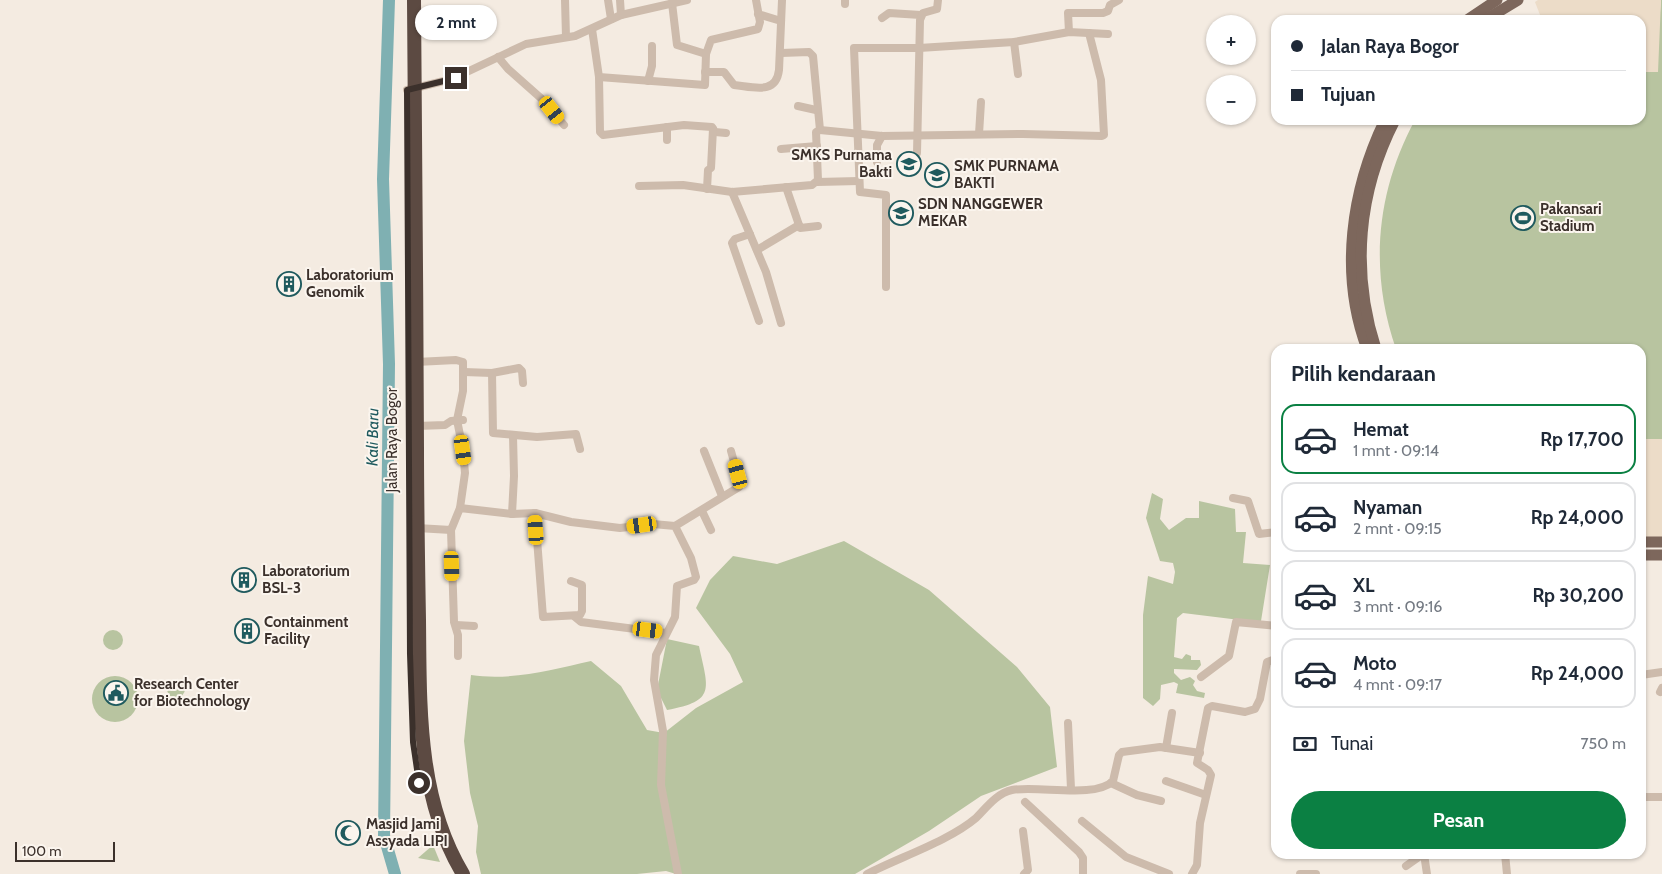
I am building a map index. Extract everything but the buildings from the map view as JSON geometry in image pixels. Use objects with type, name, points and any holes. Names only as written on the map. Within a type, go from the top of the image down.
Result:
[{"type":"highway","name":"Jalan Raya Bogor","points":[[406,0],[412,89],[417,426],[410,664],[415,757],[428,814],[453,874]]},
{"type":"highway","name":"Jalan Raya Bogor","points":[[414,0],[412,89],[414,535],[424,756],[427,778],[438,815],[456,862],[463,874]]},
{"type":"main road","points":[[1474,15],[1497,0]]},
{"type":"main road","points":[[1493,15],[1518,0]]},
{"type":"main road","points":[[1366,344],[1358,316],[1353,286],[1353,225],[1366,165],[1383,125]]},
{"type":"main road","points":[[1375,344],[1363,295],[1360,263],[1361,230],[1366,198],[1374,167],[1393,125]]},
{"type":"main road","points":[[1646,542],[1662,542]]},
{"type":"main road","points":[[1646,555],[1662,555]]},
{"type":"street","points":[[565,0],[566,37]]},
{"type":"street","points":[[608,0],[611,19]]},
{"type":"street","points":[[620,0],[621,16]]},
{"type":"street","points":[[412,89],[452,80],[526,44],[584,34],[611,19],[687,0]]},
{"type":"street","points":[[599,77],[705,85],[706,54],[713,38],[758,29],[756,0]]},
{"type":"street","points":[[705,72],[724,72],[734,85],[768,87],[775,83],[778,77],[782,0]]},
{"type":"street","points":[[882,18],[889,13],[921,15],[937,9],[938,0]]},
{"type":"street","points":[[1069,32],[1068,13],[1103,13],[1108,11],[1110,5],[1119,0]]},
{"type":"street","points":[[672,3],[677,45],[706,54]]},
{"type":"street","points":[[758,14],[781,21]]},
{"type":"street","points":[[917,153],[921,15]]},
{"type":"street","points":[[592,29],[599,77],[602,135],[684,125],[713,128],[715,132],[726,133]]},
{"type":"street","points":[[886,287],[886,195],[861,194],[853,50],[1014,42],[1069,32],[1108,34]]},
{"type":"street","points":[[817,182],[816,132],[820,130],[882,136],[979,134],[1097,136],[1104,134],[1102,80],[1090,33]]},
{"type":"street","points":[[1014,42],[1018,74]]},
{"type":"street","points":[[648,81],[652,66],[652,46]]},
{"type":"street","points":[[780,53],[812,54],[816,110],[820,130]]},
{"type":"street","points":[[498,57],[508,69],[543,100],[564,125]]},
{"type":"street","points":[[979,134],[981,102]]},
{"type":"street","points":[[798,106],[816,110]]},
{"type":"street","points":[[667,127],[667,140]]},
{"type":"street","points":[[707,188],[708,169],[712,168],[713,128]]},
{"type":"street","points":[[877,162],[877,145],[882,136]]},
{"type":"street","points":[[781,149],[817,146]]},
{"type":"street","points":[[639,186],[683,185],[732,192],[812,186],[817,182],[859,181]]},
{"type":"street","points":[[786,187],[802,229],[818,226]]},
{"type":"street","points":[[732,192],[757,250],[781,322]]},
{"type":"street","points":[[757,250],[799,225]]},
{"type":"street","points":[[750,234],[735,239],[732,243],[759,321]]},
{"type":"street","points":[[416,362],[458,361],[462,362],[464,372],[460,420],[465,462],[460,508],[451,530],[454,622],[456,625],[458,656]]},
{"type":"street","points":[[464,372],[492,373],[519,368],[522,371],[523,383]]},
{"type":"street","points":[[492,373],[493,432],[513,436],[576,434],[580,449]]},
{"type":"street","points":[[417,426],[445,425],[460,420]]},
{"type":"street","points":[[512,514],[514,476],[513,436]]},
{"type":"street","points":[[704,451],[722,496]]},
{"type":"street","points":[[460,508],[512,514],[535,513],[571,522],[620,528],[653,524],[675,526],[739,487],[740,484],[731,451]]},
{"type":"street","points":[[1233,498],[1248,501],[1259,534],[1271,533]]},
{"type":"street","points":[[702,511],[711,530]]},
{"type":"street","points":[[535,513],[543,617],[575,617],[581,622],[666,632]]},
{"type":"street","points":[[675,526],[691,558],[696,577],[694,580],[677,586],[675,617],[656,655],[654,680],[664,730],[661,784],[678,874]]},
{"type":"street","points":[[414,535],[451,530]]},
{"type":"street","points":[[571,581],[582,585],[582,611],[575,617]]},
{"type":"street","points":[[1201,677],[1229,656],[1236,622],[1271,626]]},
{"type":"street","points":[[456,625],[474,626]]},
{"type":"street","points":[[1192,874],[1197,865],[1200,823],[1210,774],[1197,764],[1208,708],[1212,706],[1245,712],[1255,709],[1260,699],[1267,662],[1271,661]]},
{"type":"street","points":[[1646,674],[1662,672]]},
{"type":"street","points":[[1166,748],[1172,712]]},
{"type":"street","points":[[1068,723],[1072,789]]},
{"type":"street","points":[[1111,783],[1120,752],[1151,747],[1200,753]]},
{"type":"street","points":[[1166,781],[1206,795]]},
{"type":"street","points":[[867,874],[960,829],[1009,791],[1020,789],[1089,790],[1111,783],[1137,795],[1161,801]]},
{"type":"street","points":[[1646,797],[1662,797]]},
{"type":"street","points":[[1025,802],[1079,852],[1083,858],[1083,874]]},
{"type":"street","points":[[1082,821],[1126,857],[1168,874]]},
{"type":"street","points":[[1023,831],[1028,870],[1024,874]]},
{"type":"street","points":[[1406,866],[1416,859]]},
{"type":"street","points":[[1424,859],[1427,874]]},
{"type":"street","points":[[1506,859],[1507,874]]},
{"type":"street","points":[[1300,874],[1316,874]]},
{"type":"green space","name":"Pakansari Stadium","points":[[1662,0],[1662,485],[1646,484],[1646,344],[1394,344],[1387,320],[1380,261],[1381,232],[1385,204],[1392,175],[1413,125],[1646,125],[1646,25],[1659,25]]},
{"type":"green space","points":[[1152,493],[1163,499],[1160,519],[1169,530],[1186,518],[1199,518],[1199,501],[1235,509],[1236,532],[1246,532],[1243,563],[1270,565],[1261,621],[1256,622],[1183,613],[1177,618],[1174,657],[1182,659],[1186,654],[1191,656],[1191,660],[1200,660],[1201,665],[1197,670],[1174,669],[1174,673],[1181,680],[1190,677],[1195,681],[1193,685],[1197,691],[1205,693],[1204,698],[1176,693],[1178,684],[1174,682],[1161,685],[1160,699],[1153,706],[1143,698],[1143,615],[1148,576],[1173,584],[1175,572],[1173,563],[1160,561],[1146,518]]},
{"type":"green space","points":[[844,541],[929,590],[1017,667],[1050,707],[1057,767],[981,796],[929,831],[855,874],[676,874],[666,871],[637,874],[481,874],[476,852],[478,826],[470,793],[464,741],[471,675],[516,676],[591,661],[621,686],[647,730],[664,733],[696,708],[743,682],[730,654],[696,608],[710,580],[733,556],[777,564]]},
{"type":"green space","points":[[113,630],[120,633],[123,640],[120,647],[113,650],[106,647],[103,640],[106,633]]},
{"type":"green space","points":[[667,639],[699,646],[706,683],[705,691],[694,702],[667,710],[657,690]]},
{"type":"green space","points":[[115,676],[128,680],[134,686],[138,699],[134,712],[128,718],[115,722],[102,718],[96,712],[92,699],[96,686],[102,680]]},
{"type":"green space","points":[[176,680],[182,683],[185,689],[182,695],[176,698],[170,695],[167,689],[170,683]]},
{"type":"green space","points":[[433,845],[440,862],[418,858]]},
{"type":"shaded area","points":[[1538,0],[1661,0],[1658,72],[1646,72],[1646,15],[1540,15],[1535,2]]},
{"type":"shaded area","points":[[1646,439],[1662,439],[1662,539],[1646,538]]},
{"type":"waterway","name":"Kali Baru","points":[[389,0],[383,179],[389,364],[384,836],[395,874]]},
{"type":"place","name":"SMKS Purnama Bakti","points":[[909,164]]},
{"type":"place","name":"SMK PURNAMA BAKTI","points":[[937,175]]},
{"type":"place","name":"SDN NANGGEWER MEKAR","points":[[901,213]]},
{"type":"place","name":"Pakansari Stadium","points":[[1523,218]]},
{"type":"place","name":"Laboratorium Genomik","points":[[289,284]]},
{"type":"place","name":"Laboratorium BSL-3","points":[[244,580]]},
{"type":"place","name":"Containment Facility","points":[[247,631]]},
{"type":"place","name":"Research Center for Biotechnology","points":[[116,693]]},
{"type":"place","name":"Masjid Jami Assyada LIPI","points":[[348,833]]},
{"type":"route","points":[[419,783],[413,742],[408,539],[407,90],[456,78]]}]
